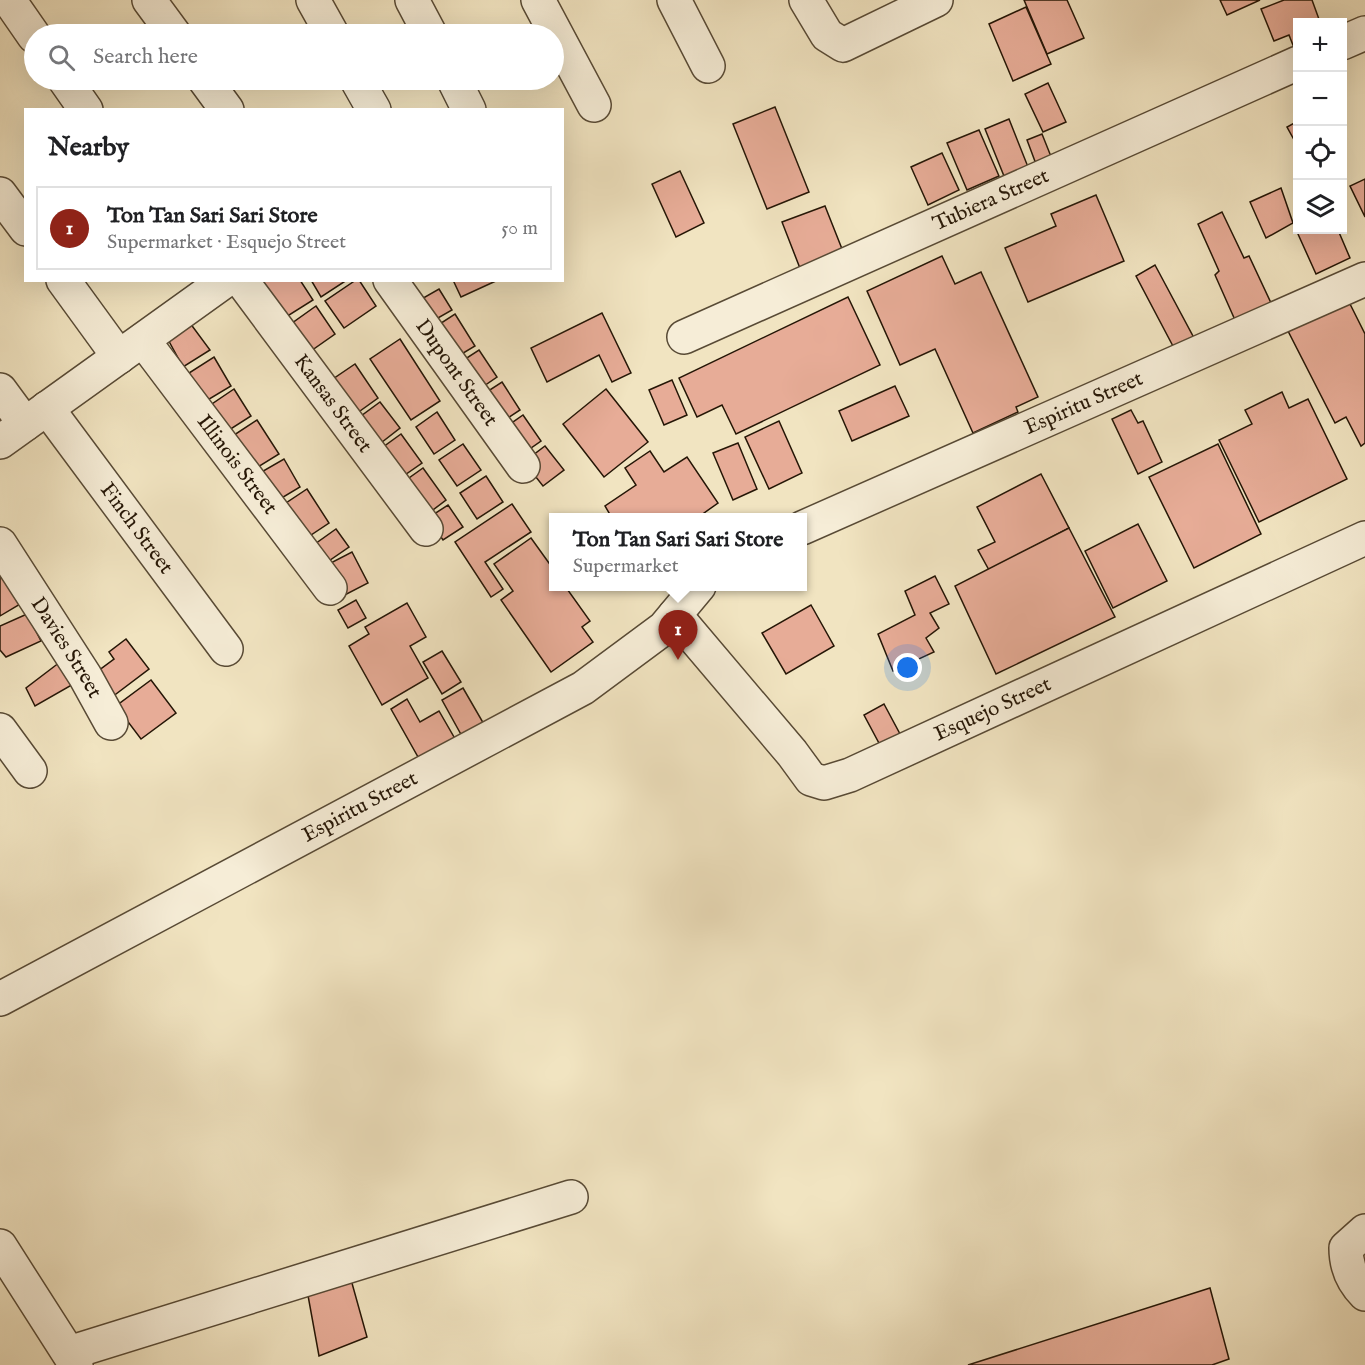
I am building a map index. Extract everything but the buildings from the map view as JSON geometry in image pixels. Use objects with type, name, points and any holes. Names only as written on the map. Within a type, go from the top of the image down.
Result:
[{"type":"street","points":[[9,0],[26,24]]},
{"type":"street","points":[[149,0],[167,24]]},
{"type":"street","points":[[313,0],[326,24]]},
{"type":"street","points":[[412,0],[425,24]]},
{"type":"street","points":[[538,0],[551,24]]},
{"type":"street","points":[[674,0],[708,66]]},
{"type":"street","points":[[810,7],[827,35],[843,45],[926,2]]},
{"type":"street","points":[[1347,42],[1365,33]]},
{"type":"street","points":[[564,49],[594,105]]},
{"type":"street","name":"Tubiera Street","points":[[684,337],[1293,65]]},
{"type":"street","points":[[72,90],[85,108]]},
{"type":"street","points":[[212,90],[225,108]]},
{"type":"street","points":[[363,90],[373,108]]},
{"type":"street","points":[[459,90],[468,108]]},
{"type":"street","points":[[0,194],[24,226]]},
{"type":"street","name":"Espiritu Street","points":[[807,526],[1365,279]]},
{"type":"street","name":"Illinois Street","points":[[65,282],[131,348],[330,588]]},
{"type":"street","name":"Dupont Street","points":[[391,282],[523,466]]},
{"type":"street","points":[[24,425],[222,283]]},
{"type":"street","name":"Kansas Street","points":[[222,283],[426,529]]},
{"type":"street","name":"Finch Street","points":[[0,390],[24,425],[226,649]]},
{"type":"street","name":"Esquejo Street","points":[[675,615],[792,753],[811,779],[824,783],[850,775],[1365,538]]},
{"type":"street","name":"Davies Street","points":[[0,544],[85,676],[111,723]]},
{"type":"street","name":"Espiritu Street","points":[[0,999],[583,688],[664,628],[695,591]]},
{"type":"street","points":[[0,730],[30,771]]},
{"type":"street","points":[[0,1246],[72,1359],[571,1197]]},
{"type":"street","points":[[1365,1231],[1346,1248],[1346,1264],[1358,1287],[1365,1294]]},
{"type":"place","name":"Ton Tan Sari Sari Store","points":[[678,660]]}]
